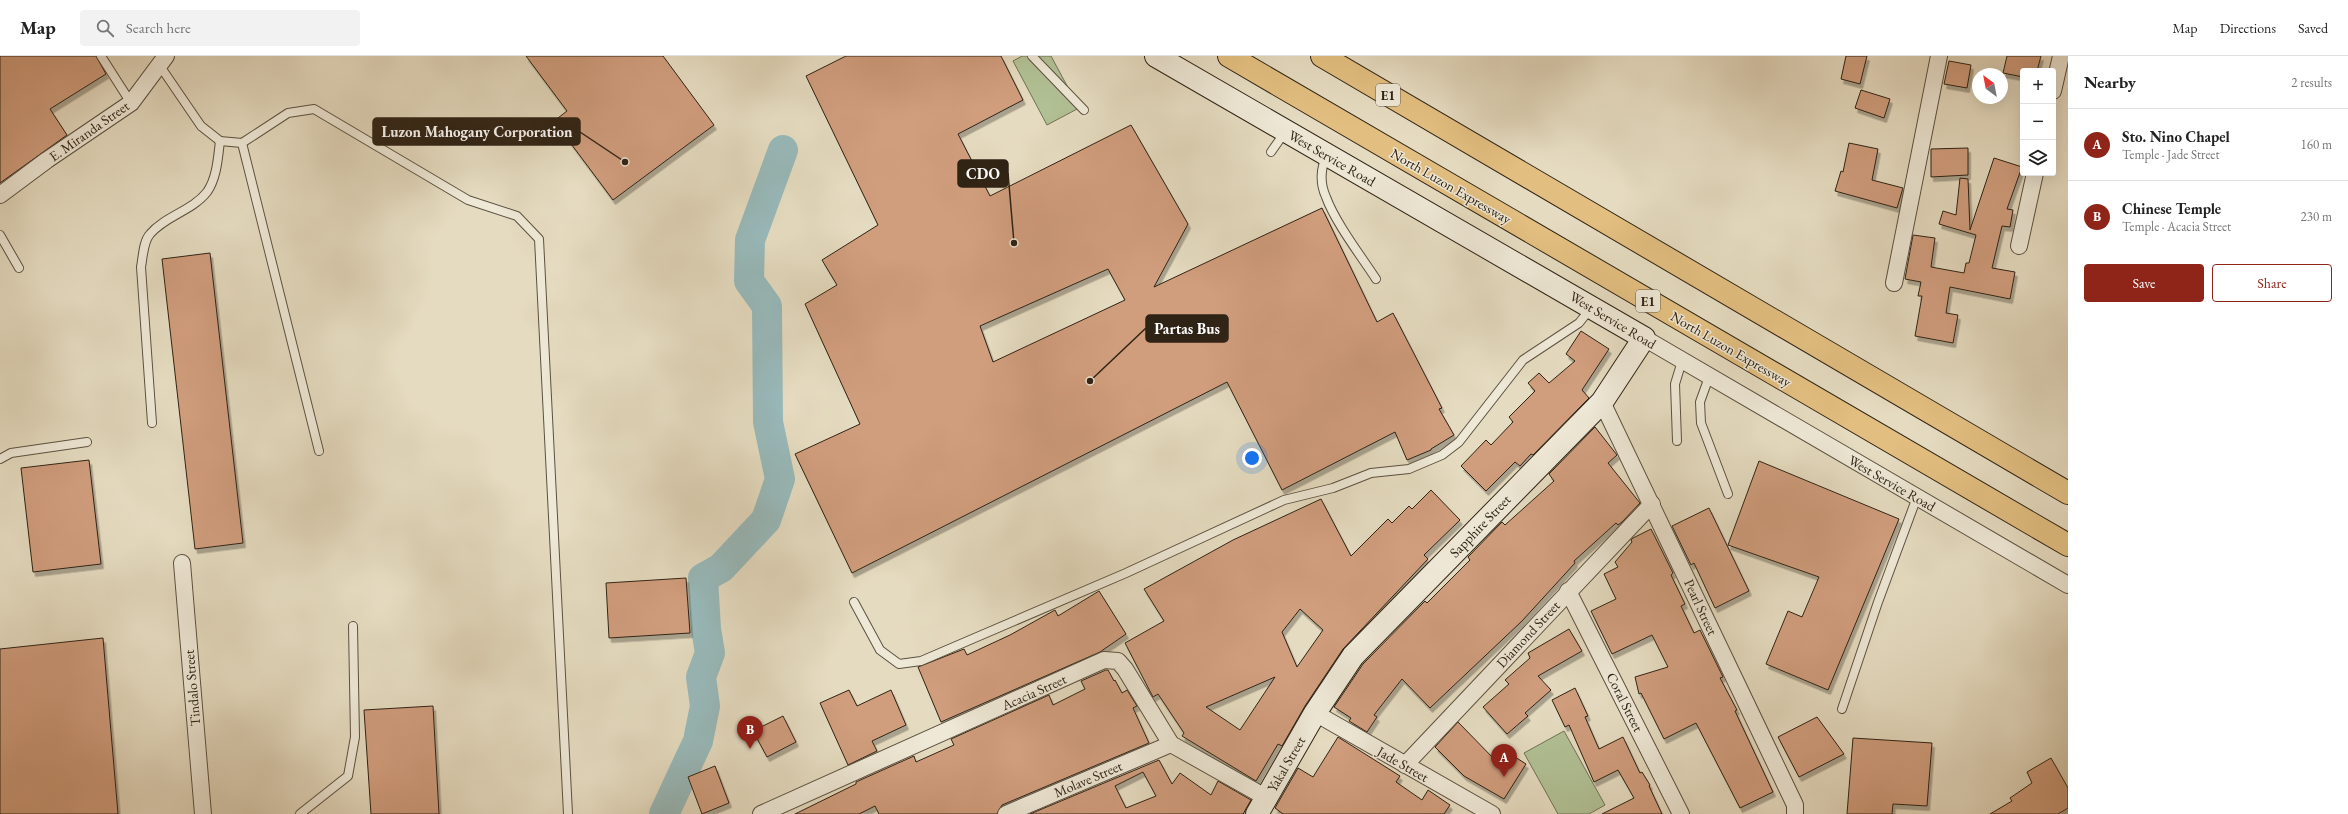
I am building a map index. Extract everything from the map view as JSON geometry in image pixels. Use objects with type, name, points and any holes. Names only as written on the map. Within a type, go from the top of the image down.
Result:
[{"type":"highway","name":"North Luzon Expressway","points":[[1229,56],[2068,545]]},
{"type":"highway","name":"E1","points":[[1322,56],[2068,494]]},
{"type":"street","name":"West Service Road","points":[[1156,56],[1327,156],[1592,307],[1709,377],[2068,585]]},
{"type":"street","points":[[1894,283],[1939,56]]},
{"type":"street","points":[[2056,78],[2061,56]]},
{"type":"street","name":"E. Miranda Street","points":[[0,195],[47,160],[131,103],[163,61]]},
{"type":"street","points":[[2019,246],[2034,176]]},
{"type":"street","name":"Sapphire Street","points":[[1315,713],[1353,656],[1602,402],[1644,338]]},
{"type":"street","name":"Pearl Street","points":[[1602,402],[1795,805],[1795,814]]},
{"type":"street","name":"Diamond Street","points":[[1405,765],[1568,591],[1652,504]]},
{"type":"street","name":"Tindalo Street","points":[[182,563],[203,814]]},
{"type":"street","name":"Coral Street","points":[[1568,591],[1681,814]]},
{"type":"street","name":"Acacia Street","points":[[762,814],[1104,660],[1118,661],[1125,669],[1171,744],[1262,806]]},
{"type":"street","name":"Jade Street","points":[[1315,713],[1492,814]]},
{"type":"street","name":"Yakal Street","points":[[1262,806],[1315,713]]},
{"type":"street","name":"Molave Street","points":[[1006,814],[1171,744]]},
{"type":"lane","points":[[100,56],[131,103]]},
{"type":"lane","points":[[1032,56],[1084,110]]},
{"type":"lane","points":[[163,61],[201,126],[220,141],[242,143],[288,113],[314,109],[468,200],[518,216],[539,239],[568,814]]},
{"type":"lane","points":[[1271,152],[1286,131]]},
{"type":"lane","points":[[152,423],[141,267],[144,249],[150,235],[191,207],[207,191],[214,178],[220,141]]},
{"type":"lane","points":[[242,143],[319,451]]},
{"type":"lane","points":[[1327,156],[1322,165],[1321,174],[1325,197],[1376,279]]},
{"type":"lane","points":[[0,235],[19,268]]},
{"type":"lane","points":[[854,602],[880,650],[899,664],[921,661],[1126,573],[1284,500],[1333,488],[1371,473],[1409,470],[1442,455],[1459,442],[1524,360],[1579,323],[1592,307]]},
{"type":"lane","points":[[1677,441],[1675,384],[1682,361]]},
{"type":"lane","points":[[1709,377],[1700,402],[1701,423],[1728,494]]},
{"type":"lane","points":[[0,459],[11,453],[87,442]]},
{"type":"lane","points":[[1842,708],[1880,594],[1917,497]]},
{"type":"lane","points":[[300,814],[348,776],[355,737],[353,626]]},
{"type":"green space","points":[[1022,56],[1051,56],[1079,108],[1047,125],[1013,61]]},
{"type":"green space","points":[[1564,731],[1605,805],[1589,814],[1558,814],[1524,753]]},
{"type":"building","points":[[0,56],[96,56],[106,74],[50,109],[67,135],[0,183]]},
{"type":"building","points":[[526,56],[663,56],[714,125],[613,200],[554,121],[567,111]]},
{"type":"building","points":[[846,56],[1001,56],[1023,100],[958,134],[990,196],[1131,125],[1188,224],[1154,287],[1322,208],[1377,322],[1393,313],[1442,408],[1439,409],[1454,435],[1431,450],[1407,460],[1395,432],[1282,490],[1227,382],[852,573],[795,454],[860,424],[805,304],[837,285],[822,260],[878,225],[806,76]],"holes":[[[1108,269],[1125,300],[993,362],[980,326]]]},
{"type":"building","points":[[1846,56],[1867,56],[1860,84],[1841,79]]},
{"type":"building","points":[[2007,56],[2041,56],[2038,68],[2020,68],[2020,76],[2008,74],[2008,68],[2004,68]]},
{"type":"building","points":[[1949,61],[1971,65],[1967,88],[1944,84]]},
{"type":"building","points":[[1861,90],[1890,99],[1884,118],[1855,108]]},
{"type":"building","points":[[1849,143],[1878,149],[1872,180],[1903,188],[1897,208],[1835,191],[1841,171],[1843,172]]},
{"type":"building","points":[[1968,148],[1968,175],[1931,177],[1931,149]]},
{"type":"building","points":[[1994,158],[2020,166],[2020,173],[2007,209],[2013,210],[2010,227],[2002,226],[1992,268],[2015,272],[2010,299],[1950,287],[1946,313],[1958,315],[1953,343],[1915,336],[1922,296],[1918,296],[1921,282],[1905,279],[1913,235],[1935,238],[1931,267],[1964,273],[1966,263],[1969,263],[1976,235],[1939,224],[1943,211],[1956,215],[1960,178],[1968,179],[1970,230]]},
{"type":"building","points":[[210,253],[243,543],[195,549],[162,259]]},
{"type":"building","points":[[1581,331],[1609,349],[1582,390],[1589,398],[1533,455],[1531,454],[1520,466],[1515,462],[1486,491],[1461,466],[1486,440],[1491,445],[1513,422],[1509,417],[1535,391],[1528,383],[1539,373],[1549,383],[1575,361],[1566,354]]},
{"type":"building","points":[[1595,427],[1617,455],[1608,463],[1640,503],[1622,522],[1618,525],[1616,523],[1574,561],[1575,563],[1522,621],[1430,708],[1402,679],[1374,715],[1377,717],[1367,732],[1349,721],[1351,718],[1334,707],[1363,664],[1425,601],[1427,603],[1470,560],[1468,557],[1502,522],[1505,525],[1554,481],[1549,474]]},
{"type":"building","points":[[89,460],[101,564],[33,572],[21,468]]},
{"type":"building","points":[[1759,461],[1899,519],[1828,690],[1766,664],[1788,611],[1802,617],[1819,577],[1728,545]]},
{"type":"building","points":[[1431,490],[1460,520],[1424,555],[1428,559],[1343,649],[1305,706],[1282,746],[1278,744],[1256,781],[1182,736],[1184,733],[1158,694],[1153,697],[1125,643],[1164,621],[1144,589],[1233,540],[1321,499],[1351,556],[1388,519],[1392,523],[1409,506],[1412,509]],"holes":[[[1300,609],[1323,630],[1297,667],[1282,632]],[[1275,677],[1240,730],[1206,707]]]},
{"type":"building","points":[[1709,508],[1749,591],[1715,608],[1694,563],[1691,565],[1672,526]]},
{"type":"building","points":[[1651,529],[1673,573],[1671,575],[1685,604],[1681,606],[1694,633],[1700,630],[1723,677],[1720,678],[1737,710],[1735,711],[1773,792],[1740,808],[1696,723],[1664,739],[1641,693],[1639,694],[1635,677],[1668,667],[1652,635],[1612,654],[1591,611],[1616,599],[1604,574],[1618,567],[1615,562],[1632,542],[1631,540],[1633,538]]},
{"type":"building","points":[[686,578],[690,633],[609,638],[606,583]]},
{"type":"building","points":[[1099,591],[1126,634],[1100,652],[941,722],[918,667],[964,649],[967,655],[1010,635],[1055,610],[1058,616]]},
{"type":"building","points":[[1569,629],[1582,651],[1538,676],[1551,690],[1525,713],[1528,716],[1507,734],[1483,707],[1509,684],[1505,680],[1530,658],[1528,653]]},
{"type":"building","points":[[103,638],[118,814],[0,814],[0,649]]},
{"type":"building","points":[[1108,670],[1114,681],[1115,680],[1122,693],[1127,690],[1137,706],[1133,708],[1149,743],[1002,805],[997,814],[879,814],[875,806],[859,814],[795,814],[856,784],[856,782],[914,756],[916,762],[954,745],[951,739],[1049,695],[1053,705],[1085,689],[1081,681]]},
{"type":"building","points":[[1575,688],[1588,716],[1585,717],[1599,749],[1623,737],[1640,773],[1642,772],[1650,785],[1649,786],[1662,814],[1602,814],[1634,798],[1618,770],[1594,782],[1569,725],[1565,727],[1552,700]]},
{"type":"building","points":[[849,690],[857,706],[891,690],[906,725],[872,741],[877,751],[848,765],[820,703]]},
{"type":"building","points":[[433,706],[439,814],[371,814],[364,710]]},
{"type":"building","points":[[783,716],[796,742],[767,757],[753,731]]},
{"type":"building","points":[[1817,717],[1844,754],[1799,777],[1778,737]]},
{"type":"building","points":[[1458,722],[1497,762],[1504,750],[1526,764],[1504,799],[1464,776],[1435,747]]},
{"type":"building","points":[[1338,737],[1400,776],[1396,782],[1422,800],[1428,790],[1450,805],[1444,814],[1283,814],[1275,808],[1298,768],[1313,777]]},
{"type":"building","points":[[1853,738],[1932,743],[1927,806],[1893,804],[1892,814],[1847,814]]},
{"type":"building","points":[[2051,758],[2068,788],[2068,808],[2058,814],[1990,814],[2012,801],[2010,798],[2032,783],[2027,772]]},
{"type":"building","points":[[1159,760],[1172,784],[1180,773],[1211,795],[1218,781],[1251,800],[1243,814],[1030,814]],"holes":[[[1143,772],[1156,796],[1126,808],[1115,786]]]},
{"type":"building","points":[[715,766],[729,803],[702,814],[688,777]]},
{"type":"waterway","points":[[664,814],[698,741],[705,706],[701,677],[710,653],[706,629],[703,578],[721,568],[766,520],[780,479],[768,422],[767,306],[749,281],[750,240],[783,150]]},
{"type":"place","name":"Luzon Mahogany Corporation","points":[[625,162]]},
{"type":"place","name":"CDO","points":[[1014,243]]},
{"type":"place","name":"Partas Bus","points":[[1090,381]]},
{"type":"place","name":"Chinese Temple","points":[[750,749]]},
{"type":"place","name":"Sto. Nino Chapel","points":[[1504,777]]}]
